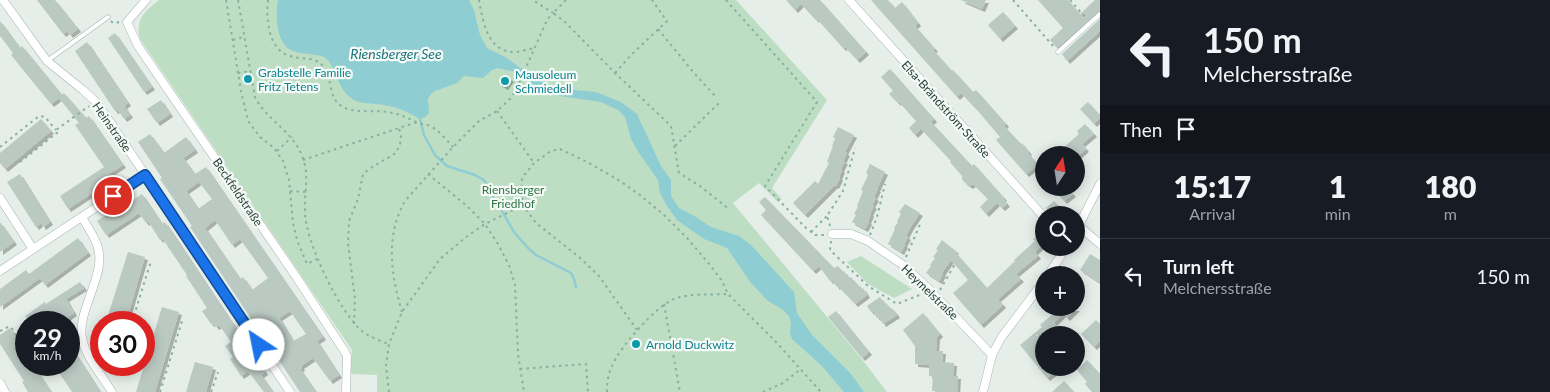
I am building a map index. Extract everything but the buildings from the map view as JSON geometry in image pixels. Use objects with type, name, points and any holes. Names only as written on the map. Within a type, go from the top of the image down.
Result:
[{"type":"street","name":"Heinstraße","points":[[3,0],[47,60],[95,102],[290,392]]},
{"type":"street","points":[[127,22],[146,0]]},
{"type":"street","name":"Elsa-Brändström-Straße","points":[[849,0],[1035,207]]},
{"type":"street","name":"Beckfeldstraße","points":[[127,22],[138,46],[345,352],[347,356],[346,392]]},
{"type":"street","points":[[0,270],[145,175]]},
{"type":"street","points":[[1085,214],[1100,184]]},
{"type":"street","points":[[0,198],[33,249]]},
{"type":"street","points":[[82,217],[98,247],[100,263],[82,326],[82,338],[86,350],[112,392]]},
{"type":"street","points":[[1085,233],[1100,244]]},
{"type":"street","name":"Heymelstraße","points":[[832,234],[851,234],[868,240],[903,265],[992,354]]},
{"type":"street","points":[[983,392],[992,354],[1001,338],[1035,293]]},
{"type":"street","points":[[0,383],[5,392]]},
{"type":"lane","points":[[1058,52],[1100,14]]},
{"type":"lane","points":[[47,60],[108,17]]},
{"type":"path","points":[[226,0],[248,121],[260,137],[276,151],[284,166],[289,180],[293,223],[297,240],[307,264],[318,259]]},
{"type":"path","points":[[238,0],[256,97],[260,106],[292,138],[304,160],[307,171],[304,212],[318,259],[336,295],[354,324],[377,340],[390,344]]},
{"type":"path","points":[[268,0],[268,16],[273,43],[288,56],[316,61],[323,66],[327,74],[330,90],[336,102],[344,108],[388,112],[405,116],[431,126],[453,147]]},
{"type":"path","points":[[479,0],[488,35],[494,43],[504,50],[515,52],[535,48]]},
{"type":"path","points":[[534,0],[564,21],[615,74],[671,126],[679,173],[700,186],[730,210]]},
{"type":"path","points":[[402,312],[392,255],[392,241],[394,225],[405,201],[444,156],[479,121],[497,111],[511,98],[547,20],[566,0]]},
{"type":"path","points":[[615,74],[667,20],[652,0]]},
{"type":"path","points":[[726,0],[817,102],[764,186],[815,235],[832,234]]},
{"type":"path","points":[[1013,0],[1058,52]]},
{"type":"path","points":[[1070,0],[1090,23]]},
{"type":"path","points":[[108,17],[114,23],[127,22]]},
{"type":"path","points":[[658,29],[716,97]]},
{"type":"path","points":[[233,40],[244,37]]},
{"type":"path","points":[[238,73],[251,71]]},
{"type":"path","points":[[56,130],[95,102]]},
{"type":"path","points":[[675,146],[720,102]]},
{"type":"path","points":[[497,111],[534,163]]},
{"type":"path","points":[[0,148],[39,116],[45,117],[58,132],[20,162]]},
{"type":"path","points":[[304,160],[399,128],[420,123]]},
{"type":"path","points":[[354,324],[355,298],[348,243],[349,221],[358,199],[363,174],[396,153],[401,136],[399,128]]},
{"type":"path","points":[[276,151],[292,138]]},
{"type":"path","points":[[811,232],[826,216],[843,191],[854,148]]},
{"type":"path","points":[[637,330],[599,276],[579,257],[536,223],[523,205],[521,192],[522,178],[534,163],[551,151],[560,150],[587,162],[640,194],[688,239],[722,281],[728,294],[821,392]]},
{"type":"path","points":[[428,174],[467,206],[485,224],[509,265],[515,285],[516,333],[524,392]]},
{"type":"path","points":[[868,240],[877,217],[885,184]]},
{"type":"path","points":[[290,191],[306,192]]},
{"type":"path","points":[[389,392],[386,366],[390,344],[402,312],[440,259],[485,224],[523,205]]},
{"type":"path","points":[[826,216],[832,234],[830,250],[868,286],[897,304],[930,290],[941,290],[953,272],[956,262]]},
{"type":"path","points":[[903,265],[921,222]]},
{"type":"path","points":[[135,311],[151,261]]},
{"type":"path","points":[[607,392],[608,377],[612,364],[637,330],[664,304],[675,299],[728,294]]},
{"type":"path","points":[[664,304],[680,392]]},
{"type":"path","points":[[160,392],[183,318]]},
{"type":"path","points":[[0,331],[12,327],[15,332]]},
{"type":"path","points":[[520,369],[586,364],[588,392]]},
{"type":"path","points":[[763,392],[783,383],[801,369]]},
{"type":"path","points":[[211,392],[218,372]]},
{"type":"green space","name":"Riensberger Friedhof","points":[[159,0],[736,0],[827,100],[772,188],[782,199],[778,202],[759,183],[733,203],[887,392],[377,392],[377,375],[350,374],[352,350],[140,39],[139,26],[142,16]]},
{"type":"green space","points":[[861,256],[912,289],[894,298],[868,284],[847,262]]},
{"type":"water","name":"Riensberger See","points":[[278,0],[469,0],[474,10],[480,35],[487,48],[507,58],[552,88],[596,92],[621,102],[637,114],[661,166],[671,180],[671,196],[679,208],[711,227],[739,236],[751,245],[794,292],[797,313],[812,335],[851,374],[864,392],[844,392],[822,366],[792,339],[789,316],[768,301],[751,283],[727,248],[704,239],[677,220],[660,193],[658,180],[631,139],[625,117],[618,110],[601,102],[546,94],[516,72],[498,68],[492,70],[483,78],[464,76],[457,83],[435,91],[428,99],[429,113],[420,119],[394,107],[358,102],[343,90],[328,60],[317,55],[293,51],[283,43],[277,21]]},
{"type":"waterway","points":[[420,119],[424,135],[435,155],[447,166],[484,180],[514,232],[536,255],[571,273],[576,287]]},
{"type":"place","name":"Grabstelle Familie Fritz Tetens","points":[[248,79]]},
{"type":"place","name":"Mausoleum Schmiedell","points":[[505,81]]},
{"type":"place","name":"Arnold Duckwitz","points":[[636,344]]},
{"type":"route","points":[[113,196],[145,175],[259,345]]}]
